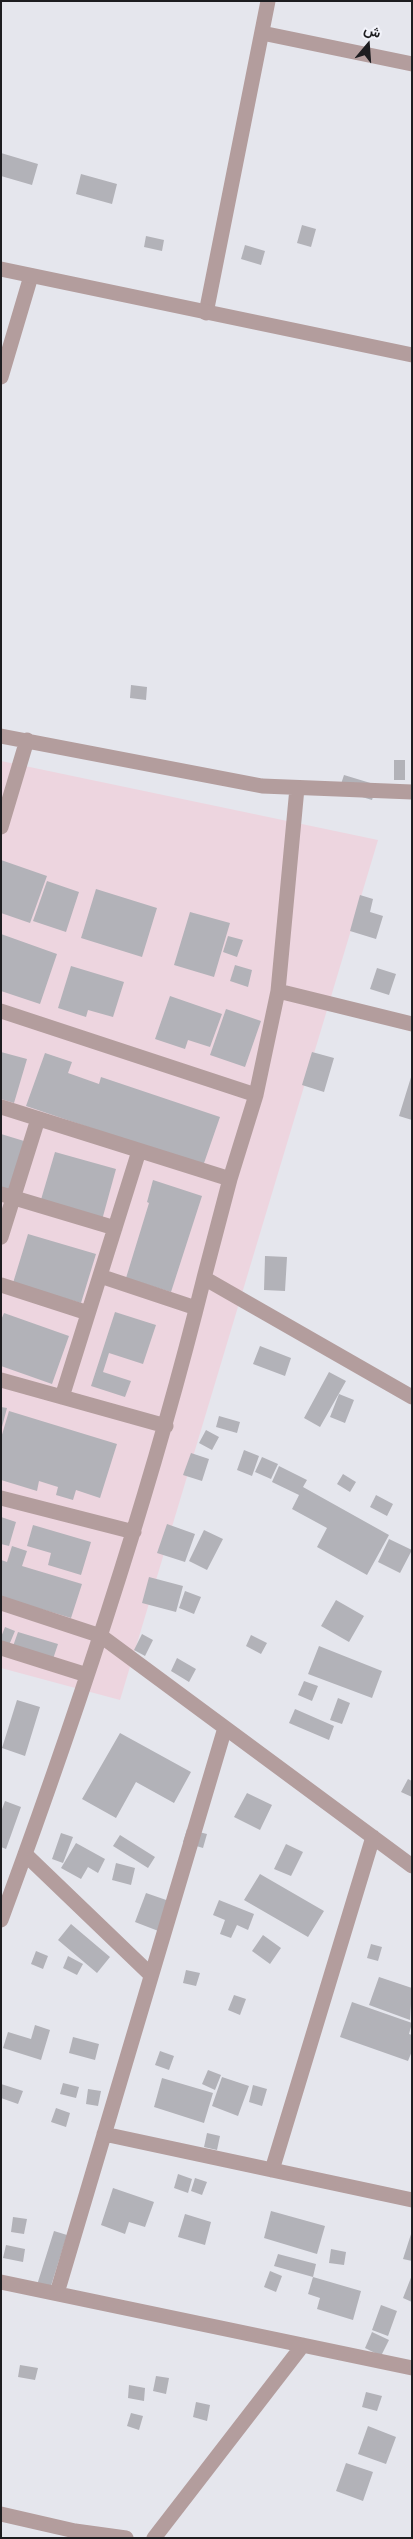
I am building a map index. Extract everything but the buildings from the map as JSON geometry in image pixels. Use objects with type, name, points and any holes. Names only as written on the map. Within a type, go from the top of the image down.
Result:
[{"type":"street","points":[[206,313],[268,1]]},
{"type":"street","points":[[262,33],[412,64]]},
{"type":"street","points":[[1,269],[412,355]]},
{"type":"street","points":[[1,377],[31,276]]},
{"type":"street","points":[[1,736],[262,786],[412,792]]},
{"type":"street","points":[[1,827],[27,740]]},
{"type":"street","points":[[1,1920],[101,1636],[134,1532],[166,1426],[230,1179],[256,1095],[278,991],[297,788]]},
{"type":"street","points":[[278,991],[412,1024]]},
{"type":"street","points":[[1,1011],[256,1095]]},
{"type":"street","points":[[1,1107],[230,1179]]},
{"type":"street","points":[[1,1237],[7,1196],[38,1119]]},
{"type":"street","points":[[62,1397],[139,1151]]},
{"type":"street","points":[[7,1196],[115,1228]]},
{"type":"street","points":[[100,1276],[196,1308]]},
{"type":"street","points":[[204,1278],[412,1398]]},
{"type":"street","points":[[1,1285],[88,1313]]},
{"type":"street","points":[[1,1380],[166,1426]]},
{"type":"street","points":[[1,1498],[134,1532]]},
{"type":"street","points":[[1,1603],[101,1636],[412,1866]]},
{"type":"street","points":[[1,1648],[87,1675]]},
{"type":"street","points":[[57,2293],[225,1728]]},
{"type":"street","points":[[272,2170],[373,1837]]},
{"type":"street","points":[[25,1854],[152,1974]]},
{"type":"street","points":[[104,2134],[412,2200]]},
{"type":"street","points":[[1,2282],[412,2368]]},
{"type":"street","points":[[154,2538],[303,2345]]},
{"type":"street","points":[[1,2514],[74,2534],[126,2538]]},
{"type":"shaded area","points":[[1,761],[378,840],[120,1700],[1,1668]]}]
